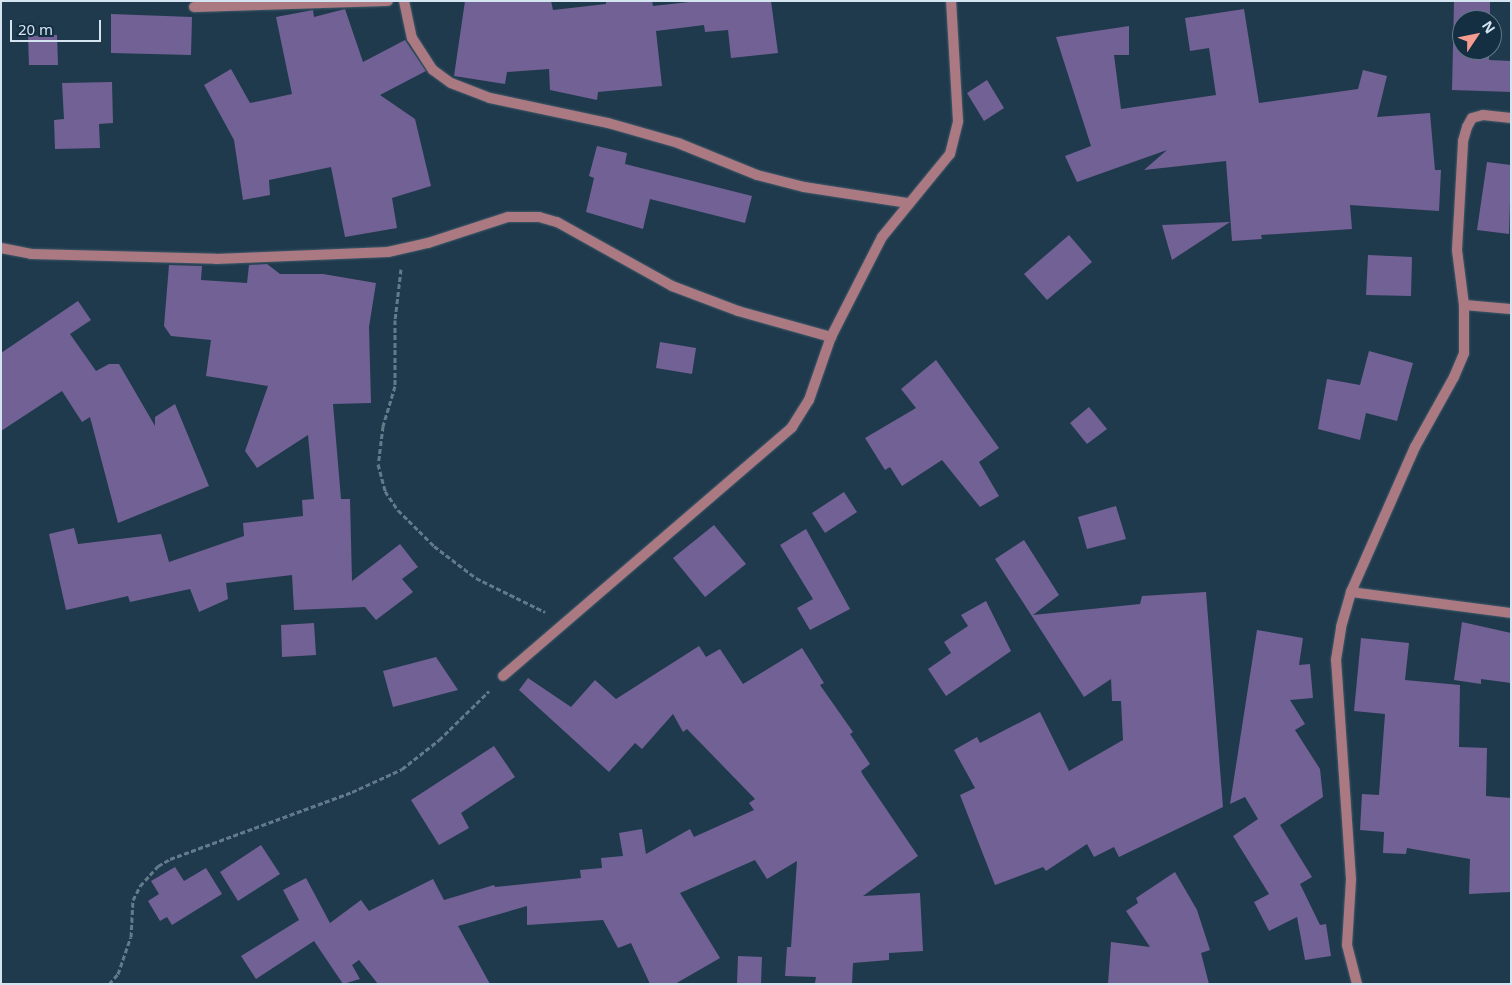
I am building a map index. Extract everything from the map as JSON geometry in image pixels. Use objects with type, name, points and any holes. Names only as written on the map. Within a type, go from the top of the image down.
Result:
[{"type":"street","points":[[194,7],[388,1]]},
{"type":"street","points":[[404,1],[412,38],[433,70],[458,86],[490,98],[608,123],[678,143],[756,175],[804,187],[907,203]]},
{"type":"street","points":[[504,676],[792,427],[809,400],[831,337],[882,237],[907,203],[950,154],[958,121],[951,1]]},
{"type":"street","points":[[1357,984],[1347,945],[1352,879],[1336,660],[1351,592],[1415,447],[1454,377],[1464,353],[1464,305],[1457,250],[1463,141],[1472,118],[1494,114],[1511,118]]},
{"type":"street","points":[[1,248],[31,254],[216,259],[404,249],[508,217],[539,217],[557,222],[672,286],[738,311],[831,337]]},
{"type":"street","points":[[1464,305],[1511,309]]},
{"type":"street","points":[[1351,592],[1511,613]]},
{"type":"path","points":[[404,249],[395,320],[395,386],[383,426],[378,464],[385,491],[398,510],[434,546],[476,578],[567,623]]},
{"type":"path","points":[[109,984],[118,974],[131,938],[133,900],[140,886],[158,866],[170,859],[352,792],[402,769],[439,740],[504,676]]},
{"type":"building","points":[[465,1],[551,1],[553,10],[606,4],[606,1],[652,1],[653,6],[698,1],[771,1],[778,53],[731,58],[728,30],[705,32],[704,25],[656,31],[662,86],[598,92],[597,100],[550,90],[549,69],[507,72],[505,84],[454,76]]},
{"type":"building","points":[[1454,1],[1490,1],[1490,10],[1454,10]]},
{"type":"building","points":[[345,9],[363,62],[405,40],[426,71],[380,95],[415,119],[431,186],[392,198],[397,228],[345,237],[331,167],[269,180],[270,195],[243,200],[234,140],[204,85],[231,69],[250,103],[292,94],[276,17],[313,10],[314,17]]},
{"type":"building","points":[[1244,9],[1259,103],[1358,89],[1363,70],[1387,76],[1377,117],[1430,113],[1435,170],[1441,170],[1439,211],[1350,205],[1352,229],[1261,235],[1262,239],[1232,241],[1226,161],[1144,170],[1167,150],[1077,182],[1065,156],[1091,146],[1056,37],[1129,26],[1129,55],[1114,55],[1121,109],[1216,95],[1209,48],[1190,51],[1185,18]]},
{"type":"building","points":[[111,14],[192,17],[191,55],[111,53]]},
{"type":"building","points":[[57,35],[58,65],[29,65],[28,36]]},
{"type":"building","points":[[1453,60],[1511,61],[1511,92],[1452,90]]},
{"type":"building","points":[[987,80],[1004,108],[984,121],[967,93]]},
{"type":"building","points":[[112,82],[113,123],[99,124],[100,148],[55,149],[54,120],[64,119],[62,83]]},
{"type":"building","points":[[597,146],[627,153],[625,164],[752,196],[745,223],[650,199],[643,229],[586,212],[594,178],[589,176]]},
{"type":"building","points":[[1487,162],[1511,165],[1509,234],[1477,230]]},
{"type":"building","points":[[1230,222],[1172,260],[1162,225]]},
{"type":"building","points":[[1069,235],[1092,262],[1047,300],[1024,274]]},
{"type":"building","points":[[1368,255],[1412,257],[1411,296],[1366,295]]},
{"type":"building","points":[[267,264],[280,274],[323,274],[376,283],[369,327],[371,403],[333,404],[341,499],[350,499],[352,581],[400,544],[418,567],[402,579],[413,592],[376,620],[365,607],[294,610],[292,575],[226,583],[228,599],[199,612],[190,589],[130,602],[128,596],[66,610],[49,534],[74,528],[78,544],[161,534],[169,562],[244,536],[243,523],[303,516],[302,500],[314,499],[308,435],[257,468],[245,451],[268,386],[206,376],[211,340],[171,336],[164,326],[169,265],[202,266],[201,280],[247,283],[249,265]]},
{"type":"building","points":[[78,301],[91,320],[70,334],[96,371],[109,364],[119,364],[155,426],[155,417],[175,404],[209,486],[118,523],[90,417],[82,422],[62,391],[1,431],[1,353]]},
{"type":"building","points":[[660,342],[696,348],[692,374],[656,368]]},
{"type":"building","points":[[1369,351],[1413,363],[1397,421],[1366,413],[1360,440],[1318,429],[1327,379],[1360,385]]},
{"type":"building","points":[[936,360],[999,448],[979,462],[999,496],[980,507],[942,460],[902,486],[890,467],[885,470],[865,438],[916,408],[901,389]]},
{"type":"building","points":[[1089,407],[1107,429],[1087,444],[1070,423]]},
{"type":"building","points":[[844,492],[857,512],[825,533],[812,513]]},
{"type":"building","points":[[1116,506],[1126,539],[1087,549],[1078,517]]},
{"type":"building","points":[[714,525],[746,564],[705,597],[673,558]]},
{"type":"building","points":[[806,529],[850,609],[810,630],[797,608],[813,599],[780,545]]},
{"type":"building","points":[[1024,540],[1059,595],[1033,615],[1140,604],[1142,596],[1206,592],[1223,807],[1119,857],[1114,847],[1094,857],[1087,844],[1046,871],[1043,867],[995,885],[960,795],[975,788],[954,750],[977,737],[980,743],[1040,712],[1069,771],[1123,740],[1121,701],[1112,701],[1111,679],[1084,697],[995,559]]},
{"type":"building","points":[[986,601],[1011,651],[946,696],[928,669],[951,653],[944,642],[968,626],[961,615]]},
{"type":"building","points":[[1462,622],[1511,633],[1511,683],[1481,679],[1481,684],[1454,680]]},
{"type":"building","points":[[314,623],[316,655],[282,657],[281,625]]},
{"type":"building","points":[[1257,630],[1303,638],[1299,665],[1310,664],[1313,698],[1290,700],[1305,724],[1295,730],[1320,769],[1323,797],[1280,825],[1312,877],[1300,884],[1320,925],[1326,924],[1331,956],[1305,960],[1297,917],[1269,931],[1254,902],[1269,894],[1233,836],[1258,819],[1245,797],[1230,804]]},
{"type":"building","points":[[1361,638],[1409,643],[1405,680],[1460,685],[1459,747],[1487,748],[1486,796],[1511,798],[1511,892],[1469,894],[1470,859],[1407,848],[1406,854],[1383,853],[1384,832],[1360,830],[1362,794],[1379,795],[1385,714],[1354,711]]},
{"type":"building","points":[[699,646],[706,657],[720,649],[743,684],[802,648],[824,683],[820,685],[853,732],[850,734],[870,764],[861,771],[863,775],[918,856],[863,896],[920,893],[923,951],[889,953],[889,960],[853,963],[852,984],[815,983],[816,977],[785,976],[787,947],[791,947],[797,861],[767,879],[755,860],[680,893],[720,958],[675,984],[650,984],[631,943],[618,948],[603,920],[527,925],[527,906],[458,926],[490,984],[378,984],[359,960],[352,965],[360,979],[343,984],[314,941],[256,979],[241,956],[299,920],[283,890],[306,878],[330,923],[361,900],[369,911],[433,879],[444,900],[494,885],[495,887],[581,878],[580,870],[602,868],[601,858],[623,856],[619,833],[642,829],[646,854],[690,829],[694,837],[754,810],[749,803],[755,799],[687,729],[683,732],[673,714],[642,749],[635,743],[609,772],[519,690],[528,678],[571,707],[595,680],[616,699]]},
{"type":"building","points":[[436,657],[458,690],[393,707],[383,671]]},
{"type":"building","points":[[494,746],[515,777],[461,813],[469,828],[439,845],[411,800]]},
{"type":"building","points":[[261,845],[280,874],[238,901],[220,872]]},
{"type":"building","points":[[175,867],[184,881],[206,868],[222,894],[172,925],[167,917],[160,921],[148,901],[159,894],[151,881]]},
{"type":"building","points":[[1175,872],[1197,910],[1210,950],[1201,953],[1209,984],[1108,984],[1111,942],[1150,947],[1126,911],[1138,903],[1136,898]]},
{"type":"building","points":[[738,956],[762,957],[761,984],[737,984]]}]
